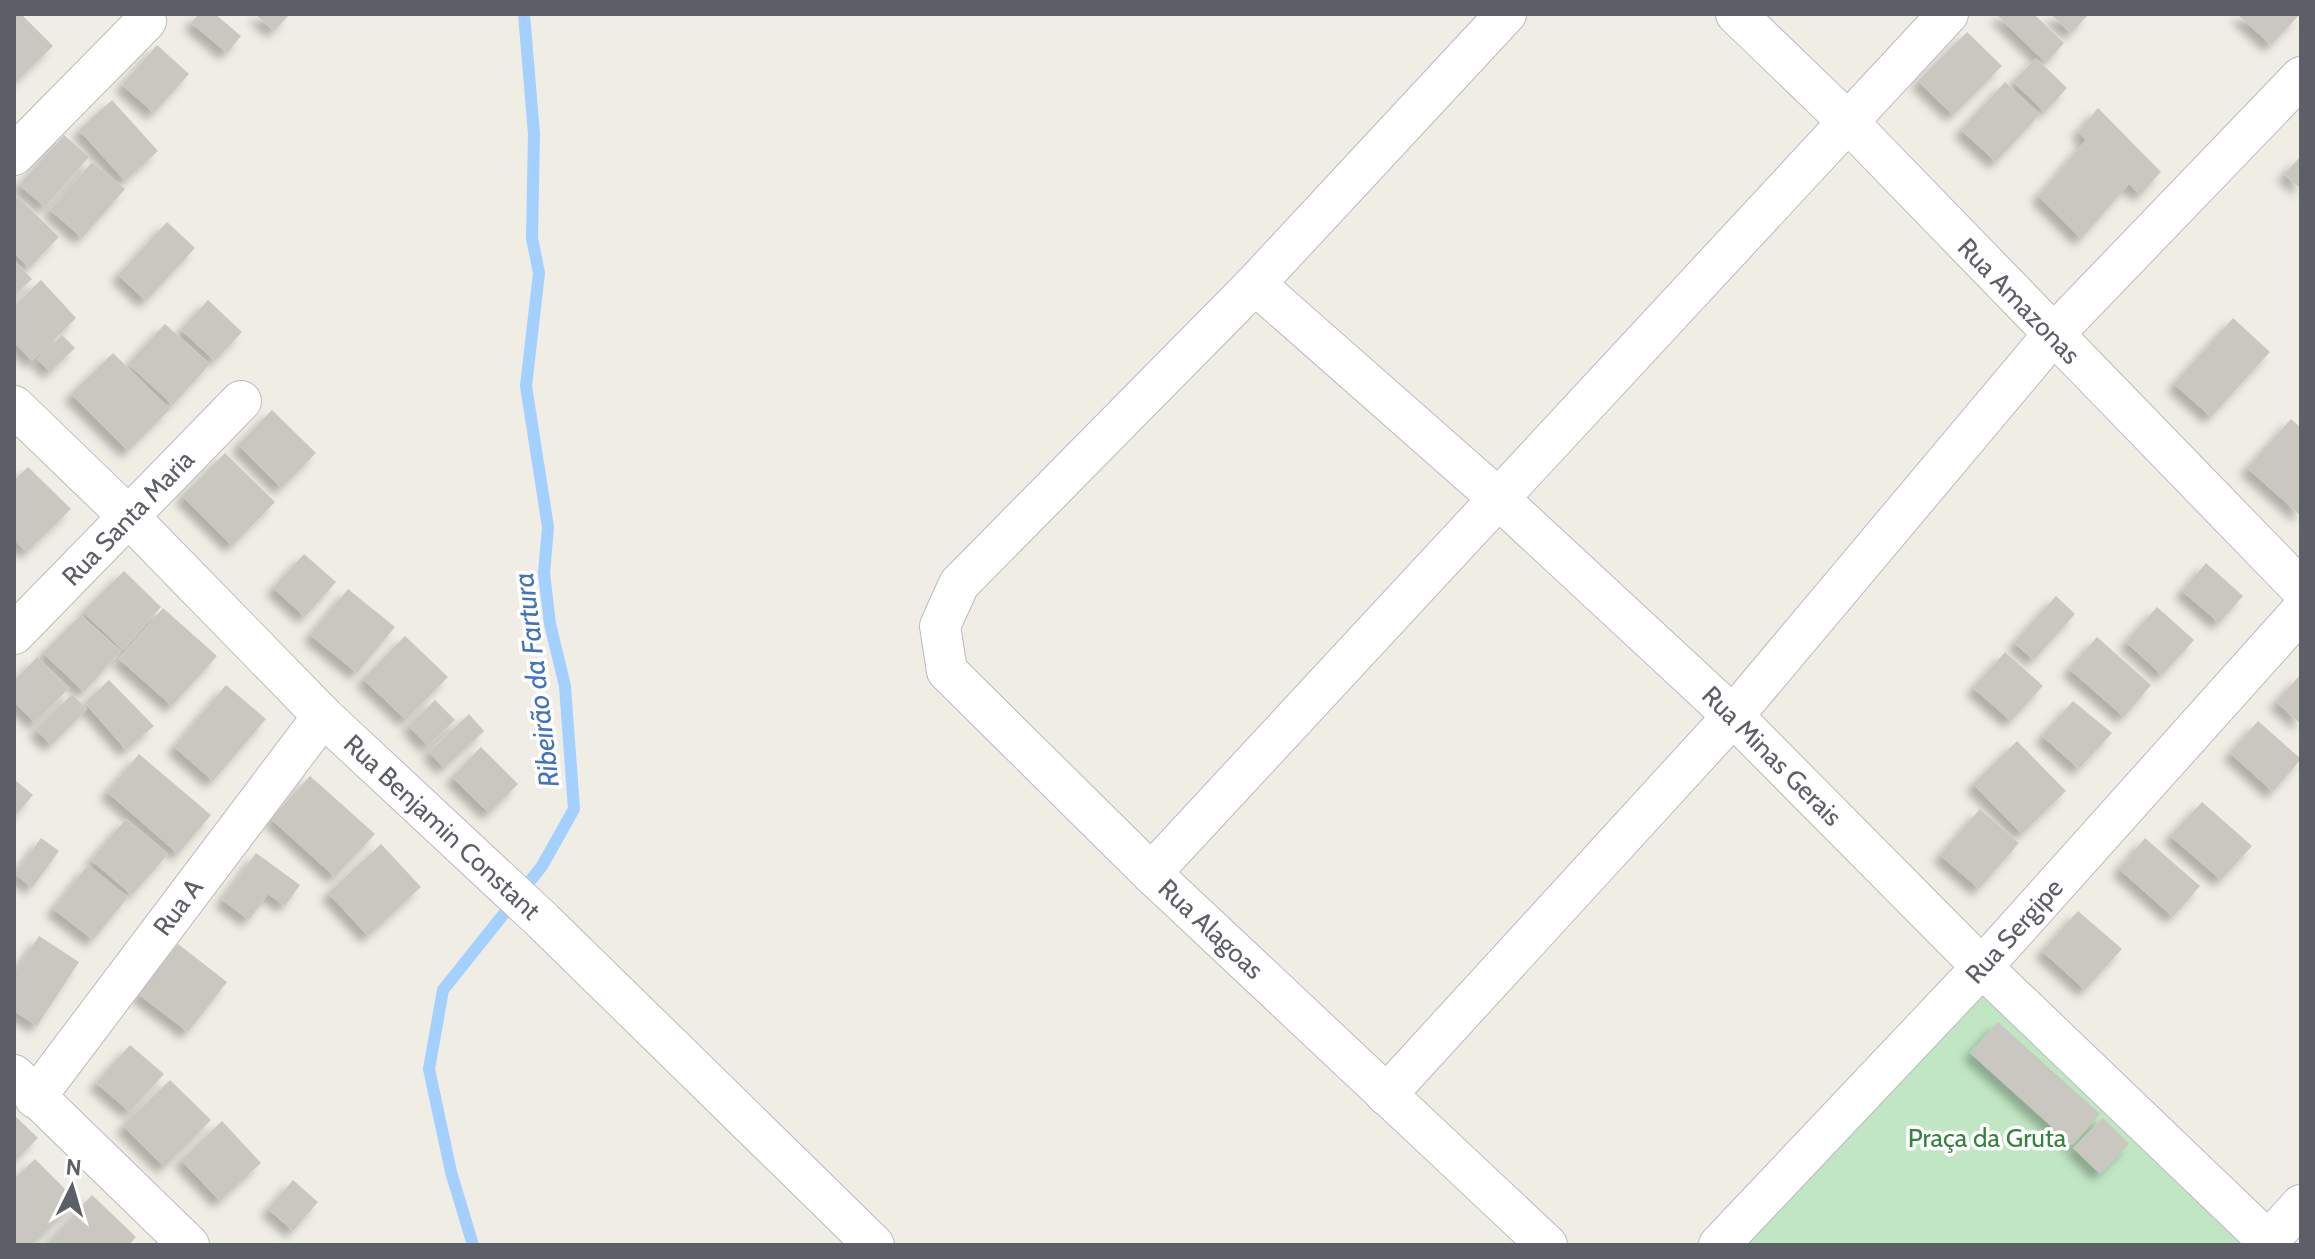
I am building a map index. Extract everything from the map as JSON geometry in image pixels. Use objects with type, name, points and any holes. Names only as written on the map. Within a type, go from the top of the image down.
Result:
[{"type":"street","points":[[1255,284],[1506,14]]},
{"type":"street","name":"Rua Amazonas","points":[[1736,14],[1848,122],[2052,336],[2301,589]]},
{"type":"street","points":[[1151,873],[1948,14]]},
{"type":"street","points":[[14,155],[146,21]]},
{"type":"street","points":[[1386,1095],[1733,716],[2052,336],[2301,77]]},
{"type":"street","name":"Rua Minas Gerais","points":[[1255,284],[1499,499],[1733,716],[1982,967],[2268,1244]]},
{"type":"street","name":"Rua Alagoas","points":[[1255,284],[959,584],[940,626],[947,671],[1151,873],[1547,1245]]},
{"type":"street","name":"Rua Santa Maria","points":[[14,634],[241,401]]},
{"type":"street","name":"Rua Benjamin Constant","points":[[14,406],[130,518],[323,716],[543,921],[874,1245]]},
{"type":"street","name":"Rua Sergipe","points":[[1719,1245],[1982,967],[2301,611]]},
{"type":"street","name":"Rua A","points":[[24,1087],[323,716]]},
{"type":"street","points":[[24,1087],[189,1245]]},
{"type":"street","points":[[2268,1244],[2301,1205]]},
{"type":"green space","name":"Praça da Gruta","points":[[1984,988],[2247,1236],[2239,1245],[1737,1245]]},
{"type":"building","points":[[14,14],[21,14],[53,46],[16,82]]},
{"type":"building","points":[[199,14],[215,14],[241,36],[227,53],[191,23]]},
{"type":"building","points":[[255,14],[290,14],[274,31]]},
{"type":"building","points":[[1996,14],[2034,14],[2064,43],[2046,63]]},
{"type":"building","points":[[2050,14],[2089,14],[2071,33]]},
{"type":"building","points":[[2237,14],[2300,14],[2271,45]]},
{"type":"building","points":[[1967,32],[2002,66],[1953,115],[1918,81]]},
{"type":"building","points":[[157,45],[189,74],[154,113],[122,85]]},
{"type":"building","points":[[2036,58],[2067,88],[2045,112],[2013,82]]},
{"type":"building","points":[[2005,82],[2040,114],[1996,162],[1961,130]]},
{"type":"building","points":[[112,100],[158,151],[125,181],[79,130]]},
{"type":"building","points":[[2098,108],[2161,172],[2140,195],[2129,184],[2081,239],[2038,196],[2086,140],[2078,132]]},
{"type":"building","points":[[64,135],[89,157],[45,207],[19,185]]},
{"type":"building","points":[[2301,156],[2301,189],[2284,174]]},
{"type":"building","points":[[92,162],[125,189],[82,238],[50,210]]},
{"type":"building","points":[[18,197],[59,237],[29,268],[14,253],[14,201]]},
{"type":"building","points":[[167,222],[195,248],[146,301],[118,275]]},
{"type":"building","points":[[14,260],[32,279],[14,296]]},
{"type":"building","points":[[41,280],[76,318],[32,361],[14,342],[14,306]]},
{"type":"building","points":[[208,300],[242,332],[215,361],[181,330]]},
{"type":"building","points":[[2233,318],[2270,352],[2211,417],[2174,384]]},
{"type":"building","points":[[165,324],[210,364],[173,405],[128,364]]},
{"type":"building","points":[[62,335],[75,348],[50,372],[37,359]]},
{"type":"building","points":[[113,353],[170,409],[128,451],[71,394]]},
{"type":"building","points":[[272,410],[316,453],[281,488],[238,445]]},
{"type":"building","points":[[2291,419],[2301,428],[2301,516],[2247,468]]},
{"type":"building","points":[[225,453],[275,502],[232,546],[182,496]]},
{"type":"building","points":[[28,467],[71,509],[27,552],[14,540],[14,480]]},
{"type":"building","points":[[304,554],[336,582],[305,617],[273,588]]},
{"type":"building","points":[[2206,563],[2243,596],[2219,623],[2182,591]]},
{"type":"building","points":[[124,571],[161,607],[123,650],[83,612]]},
{"type":"building","points":[[348,589],[395,627],[357,673],[310,635]]},
{"type":"building","points":[[2056,596],[2075,614],[2034,660],[2014,643]]},
{"type":"building","points":[[2157,607],[2194,640],[2162,675],[2126,642]]},
{"type":"building","points":[[163,608],[217,656],[172,706],[119,659]]},
{"type":"building","points":[[81,615],[121,651],[84,692],[43,653]]},
{"type":"building","points":[[405,636],[448,677],[406,720],[363,679]]},
{"type":"building","points":[[2097,637],[2151,685],[2124,717],[2069,669]]},
{"type":"building","points":[[2005,652],[2043,686],[2011,721],[1973,688]]},
{"type":"building","points":[[37,657],[69,688],[35,723],[14,702],[14,681]]},
{"type":"building","points":[[2301,674],[2301,724],[2276,702]]},
{"type":"building","points":[[109,680],[154,726],[126,750],[85,703]]},
{"type":"building","points":[[226,685],[266,719],[213,781],[174,747]]},
{"type":"building","points":[[72,694],[87,709],[51,745],[36,730]]},
{"type":"building","points":[[435,700],[455,720],[428,746],[409,726]]},
{"type":"building","points":[[2073,701],[2112,733],[2079,769],[2042,736]]},
{"type":"building","points":[[469,714],[484,731],[444,768],[429,752]]},
{"type":"building","points":[[2258,721],[2301,759],[2273,792],[2230,753]]},
{"type":"building","points":[[2017,741],[2066,791],[2022,834],[1973,784]]},
{"type":"building","points":[[481,747],[518,784],[489,813],[452,777]]},
{"type":"building","points":[[139,754],[211,815],[178,854],[107,792]]},
{"type":"building","points":[[310,776],[375,834],[335,877],[271,819]]},
{"type":"building","points":[[14,779],[33,795],[14,817]]},
{"type":"building","points":[[2202,802],[2252,846],[2221,880],[2170,836]]},
{"type":"building","points":[[1980,809],[2019,843],[1979,889],[1940,855]]},
{"type":"building","points":[[126,819],[168,854],[132,895],[91,860]]},
{"type":"building","points":[[41,838],[59,851],[32,888],[15,874]]},
{"type":"building","points":[[2145,838],[2200,886],[2173,917],[2119,869]]},
{"type":"building","points":[[381,844],[421,887],[368,936],[328,893]]},
{"type":"building","points":[[256,853],[300,885],[285,906],[268,894],[249,920],[222,900]]},
{"type":"building","points":[[88,865],[128,897],[93,940],[53,909]]},
{"type":"building","points":[[2078,911],[2122,949],[2085,990],[2042,951]]},
{"type":"building","points":[[39,936],[79,962],[37,1026],[14,1011],[14,974]]},
{"type":"building","points":[[178,944],[227,982],[188,1032],[138,994]]},
{"type":"building","points":[[1998,1022],[2100,1114],[2072,1145],[1970,1053]]},
{"type":"building","points":[[130,1045],[164,1074],[130,1112],[96,1083]]},
{"type":"building","points":[[170,1080],[211,1120],[164,1167],[123,1126]]},
{"type":"building","points":[[14,1115],[38,1138],[14,1162]]},
{"type":"building","points":[[2103,1118],[2129,1144],[2100,1174],[2073,1148]]},
{"type":"building","points":[[222,1121],[261,1163],[220,1201],[181,1160]]},
{"type":"building","points":[[35,1159],[77,1201],[33,1245],[14,1245],[14,1179]]},
{"type":"building","points":[[293,1180],[318,1202],[293,1231],[268,1209]]},
{"type":"building","points":[[92,1195],[136,1237],[129,1245],[46,1245]]},
{"type":"waterway","name":"Ribeirão da Fartura","points":[[473,1245],[451,1172],[429,1069],[443,990],[542,866],[574,809],[565,686],[550,624],[544,573],[548,527],[526,386],[539,273],[532,238],[534,134],[524,14]]}]
